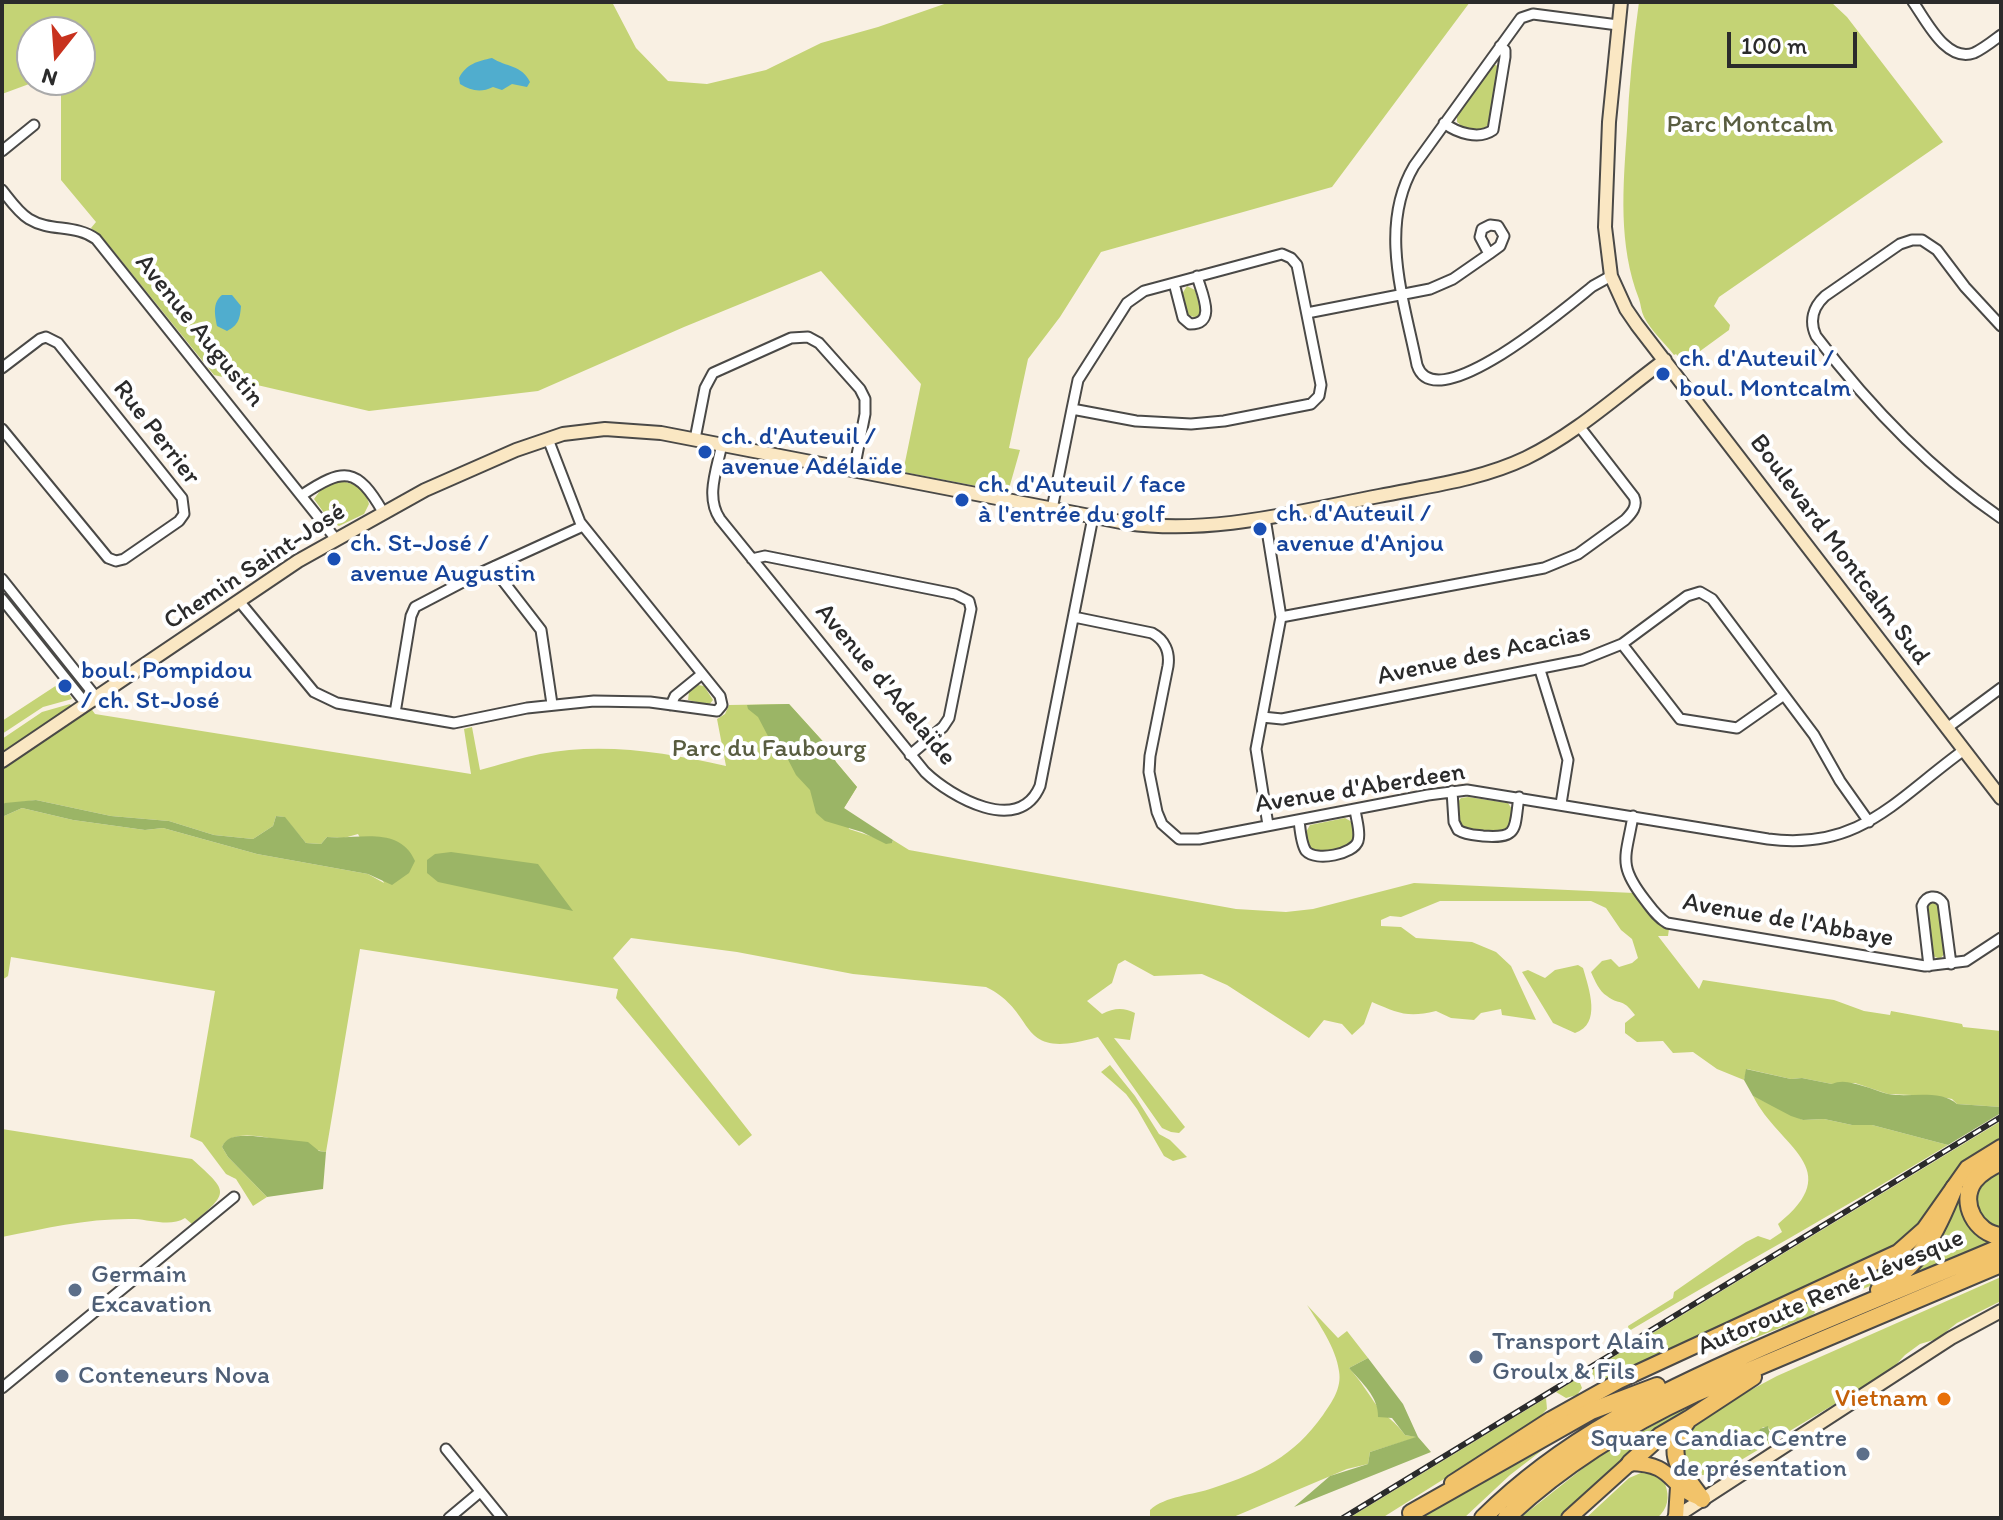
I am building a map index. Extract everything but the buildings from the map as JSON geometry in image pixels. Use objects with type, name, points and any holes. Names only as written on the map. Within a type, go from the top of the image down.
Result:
[{"type":"highway","points":[[2001,1162],[1977,1178],[1971,1187],[1968,1203],[1980,1226],[1993,1235],[2001,1236]]},
{"type":"highway","points":[[1829,1319],[1890,1284],[1910,1268],[1932,1240],[1954,1188]]},
{"type":"highway","name":"Autoroute René-Lévesque","points":[[1483,1518],[1527,1478],[1592,1431],[1654,1396],[2001,1247]]},
{"type":"highway","name":"Autoroute René-Lévesque","points":[[1506,1518],[1558,1473],[1623,1430],[1694,1394],[2001,1264]]},
{"type":"highway","points":[[1630,1463],[1669,1430],[1777,1361]]},
{"type":"highway","points":[[1407,1516],[1591,1411],[1635,1393],[1712,1370]]},
{"type":"highway","points":[[1689,1419],[1676,1438],[1675,1456],[1702,1499]]},
{"type":"main road","points":[[1407,1516],[1476,1466],[1595,1394],[1898,1252],[1924,1229],[1970,1166],[2001,1147]]},
{"type":"main road","points":[[1569,1518],[1630,1463],[1659,1467],[1687,1494],[1702,1499]]},
{"type":"main road","points":[[1675,1517],[1678,1487]]},
{"type":"street","name":"Boulevard Montcalm Sud","points":[[1621,2],[1605,203],[1611,276],[1626,309],[2001,798]]},
{"type":"street","points":[[1913,2],[1943,43],[1955,52],[1972,53],[2001,35]]},
{"type":"street","points":[[1611,276],[1593,286],[1501,356],[1480,368],[1438,381],[1425,378],[1418,370],[1395,237],[1399,199],[1414,166],[1517,21],[1528,14],[1618,25]]},
{"type":"street","points":[[1444,123],[1454,130],[1467,133],[1484,135],[1493,130],[1505,57],[1505,50],[1500,46]]},
{"type":"street","points":[[2,151],[34,125]]},
{"type":"street","name":"Avenue Augustin","points":[[2,190],[28,218],[38,224],[85,232],[101,244],[335,538]]},
{"type":"street","points":[[2001,326],[1934,246],[1917,239],[1900,244],[1825,296],[1817,305],[1812,321],[1816,336],[1883,418],[1942,473],[2001,518]]},
{"type":"street","points":[[1052,509],[1072,409],[1078,380],[1127,303],[1138,293],[1276,254],[1286,255],[1297,265],[1321,385],[1319,396],[1306,406],[1191,424],[1148,422],[1072,409]]},
{"type":"street","points":[[1307,313],[1403,295],[1446,283],[1489,254]]},
{"type":"street","points":[[1174,283],[1183,318],[1190,324],[1199,323],[1204,321],[1207,312],[1197,276]]},
{"type":"street","name":"Rue Perrier","points":[[2,368],[40,339],[46,337],[58,343],[182,498],[184,514],[179,521],[124,559],[116,561],[108,558],[2,429]]},
{"type":"street","points":[[695,439],[705,388],[713,373],[791,338],[808,337],[819,343],[860,389],[865,399],[854,470]]},
{"type":"street","name":"Chemin Saint-José","points":[[2,761],[335,538],[452,477],[569,432],[605,429],[652,432],[1093,517],[1184,528],[1265,518],[1478,476],[1528,457],[1579,426],[1665,360]]},
{"type":"street","points":[[1281,617],[1544,568],[1578,554],[1625,520],[1635,505],[1634,497],[1579,426]]},
{"type":"street","points":[[239,601],[314,692],[337,703],[461,723],[552,704],[610,700],[712,712],[720,708],[720,696],[583,526],[548,439]]},
{"type":"street","name":"Avenue d'Adelaïde","points":[[722,444],[712,501],[720,519],[910,755],[940,786],[961,798],[1004,810],[1027,804],[1037,792],[1042,779],[1093,517]]},
{"type":"street","points":[[302,495],[332,476],[349,476],[369,488],[383,512]]},
{"type":"street","points":[[1265,518],[1281,617],[1256,756],[1268,825]]},
{"type":"street","points":[[395,713],[415,607],[583,526]]},
{"type":"street","points":[[752,559],[765,556],[961,595],[969,601],[971,609],[949,718],[910,755]]},
{"type":"street","points":[[495,566],[541,630],[552,704]]},
{"type":"street","points":[[2,579],[91,700]]},
{"type":"street","name":"Avenue des Acacias","points":[[1262,717],[1282,719],[1582,660],[1622,644],[1691,593],[1702,593],[1712,599],[1814,735],[1837,776],[1869,822]]},
{"type":"street","points":[[13,594],[2,601],[91,700]]},
{"type":"street","name":"Avenue d'Aberdeen","points":[[1074,617],[1152,633],[1166,649],[1168,666],[1149,767],[1157,812],[1166,829],[1179,839],[1190,840],[1452,791],[1519,797],[1794,842],[1834,838],[1869,822],[1964,750]]},
{"type":"street","points":[[1622,644],[1674,714],[1689,722],[1737,728],[1784,695]]},
{"type":"street","points":[[1540,670],[1568,760],[1561,804]]},
{"type":"street","points":[[671,705],[675,696],[702,674]]},
{"type":"street","points":[[1947,728],[2001,688]]},
{"type":"street","points":[[1452,791],[1455,825],[1459,832],[1500,838],[1509,835],[1514,827],[1519,797]]},
{"type":"street","points":[[1299,820],[1305,849],[1321,857],[1354,848],[1359,834],[1355,809]]},
{"type":"street","name":"Avenue de l'Abbaye","points":[[1633,816],[1626,873],[1654,912],[1667,923],[1929,966],[1951,964],[1979,954],[2001,938]]},
{"type":"street","name":"Avenue de l'Abbaye","points":[[1929,966],[1922,906],[1926,899],[1933,897],[1939,898],[1944,907],[1951,964]]},
{"type":"street","points":[[2,1388],[234,1197]]},
{"type":"street","points":[[1675,1517],[1961,1331],[2001,1311]]},
{"type":"street","points":[[446,1449],[502,1518]]},
{"type":"street","points":[[449,1518],[480,1492]]},
{"type":"green space","points":[[2,2],[612,2],[636,48],[668,81],[707,84],[766,70],[821,43],[950,2],[1470,2],[1332,187],[1101,252],[1060,317],[1028,359],[1009,448],[1020,450],[1008,492],[903,472],[921,384],[821,271],[538,391],[369,411],[214,375],[103,238],[91,228],[96,222],[61,180],[61,96],[96,96],[96,16],[16,16],[16,89],[2,94]]},
{"type":"green space","name":"Parc Montcalm","points":[[1639,2],[1831,2],[1847,17],[1943,142],[1719,297],[1714,306],[1730,325],[1729,330],[1681,365],[1682,361],[1654,332],[1643,315],[1632,279],[1625,237],[1626,151]]},
{"type":"green space","points":[[1493,64],[1498,66],[1491,123],[1481,130],[1464,128],[1457,122],[1457,114]]},
{"type":"green space","points":[[1187,286],[1195,290],[1201,311],[1197,318],[1188,315],[1182,294]]},
{"type":"green space","points":[[338,481],[358,487],[369,504],[364,514],[339,526],[330,521],[314,499],[322,488]]},
{"type":"green space","points":[[57,685],[67,690],[72,699],[43,707],[2,734],[2,721]]},
{"type":"green space","points":[[698,685],[704,686],[713,700],[709,705],[688,700],[689,692]]},
{"type":"green space","points":[[70,704],[72,707],[2,754],[2,739],[42,712]]},
{"type":"green space","name":"Parc du Faubourg","points":[[789,704],[828,747],[857,787],[844,808],[849,829],[892,843],[893,840],[909,850],[1236,909],[1286,912],[1313,909],[1414,883],[1634,893],[1652,917],[1669,929],[1668,936],[1658,936],[1699,989],[1703,980],[1834,1000],[1864,1011],[1890,1015],[1891,1011],[1962,1024],[1963,1027],[2001,1031],[2001,1107],[1957,1104],[1952,1099],[1936,1096],[1888,1094],[1855,1083],[1832,1084],[1791,1079],[1747,1069],[1744,1080],[1717,1069],[1693,1052],[1673,1053],[1663,1041],[1637,1042],[1625,1033],[1625,1023],[1635,1015],[1627,1006],[1604,994],[1591,972],[1602,961],[1611,959],[1619,967],[1632,963],[1638,958],[1632,939],[1621,930],[1606,908],[1591,901],[1440,901],[1401,917],[1390,916],[1381,920],[1381,926],[1401,927],[1416,938],[1472,942],[1496,952],[1511,966],[1536,1020],[1502,1015],[1501,1009],[1481,1013],[1474,1020],[1451,1018],[1436,1011],[1410,1014],[1372,1002],[1364,1024],[1352,1035],[1342,1024],[1324,1020],[1309,1038],[1227,985],[1202,974],[1154,976],[1125,960],[1118,964],[1112,983],[1087,1001],[1102,1014],[1118,1009],[1135,1013],[1130,1040],[1114,1038],[1185,1127],[1179,1133],[1162,1128],[1098,1037],[1071,1043],[1039,1039],[1003,998],[986,987],[853,974],[737,952],[631,938],[613,958],[752,1135],[739,1146],[616,998],[618,989],[360,949],[326,1152],[254,1136],[229,1139],[222,1147],[267,1197],[253,1206],[236,1179],[226,1174],[202,1142],[190,1137],[215,991],[11,957],[8,976],[2,980],[2,817],[22,808],[73,820],[145,830],[163,828],[257,854],[368,874],[384,883],[358,834],[344,838],[327,837],[321,844],[306,843],[284,817],[276,816],[273,826],[253,839],[214,835],[169,821],[111,816],[36,800],[2,805],[2,768],[90,707],[95,714],[471,774],[464,729],[472,727],[480,770],[540,754],[587,749],[633,750],[726,766],[717,719],[725,714],[729,705]]},
{"type":"green space","points":[[789,704],[828,747],[857,787],[844,808],[893,840],[892,843],[886,844],[862,832],[825,821],[816,813],[810,790],[747,705]]},
{"type":"green space","points":[[1461,798],[1508,803],[1512,809],[1508,829],[1499,833],[1463,829],[1457,809]]},
{"type":"green space","points":[[36,800],[111,816],[169,821],[214,835],[253,839],[273,826],[276,816],[285,817],[306,843],[321,844],[327,837],[389,838],[399,842],[415,861],[409,873],[392,885],[368,874],[257,854],[163,828],[145,830],[73,820],[22,808],[2,817],[2,805],[5,803]]},
{"type":"green space","points":[[1345,818],[1352,822],[1354,832],[1349,846],[1331,851],[1309,847],[1306,832],[1310,825]]},
{"type":"green space","points":[[451,852],[538,864],[573,911],[438,882],[427,873],[427,860],[435,854]]},
{"type":"green space","points":[[1933,902],[1940,908],[1945,953],[1940,959],[1933,956],[1927,910]]},
{"type":"green space","points":[[1578,965],[1583,968],[1588,986],[1591,1014],[1583,1028],[1575,1033],[1553,1023],[1522,972],[1528,970],[1545,978],[1555,970]]},
{"type":"green space","points":[[1110,1065],[1135,1096],[1159,1134],[1187,1157],[1173,1161],[1164,1156],[1126,1094],[1101,1072]]},
{"type":"green space","points":[[1746,1069],[1791,1079],[1832,1084],[1848,1082],[1888,1094],[1933,1095],[1957,1104],[2001,1107],[2001,1113],[1948,1145],[1872,1125],[1852,1125],[1824,1119],[1803,1120],[1753,1096],[1744,1080]]},
{"type":"green space","points":[[1753,1096],[1803,1120],[1824,1119],[1852,1125],[1872,1125],[1948,1145],[1629,1331],[1628,1326],[1673,1298],[1674,1292],[1746,1242],[1758,1236],[1770,1240],[1782,1232],[1778,1224],[1798,1205],[1807,1188],[1808,1173],[1802,1158],[1764,1114]]},
{"type":"green space","points":[[2001,1121],[2001,1139],[1968,1159],[1911,1235],[1894,1248],[1608,1379],[1594,1379],[1587,1373]]},
{"type":"green space","points":[[2,1129],[192,1159],[213,1179],[220,1192],[213,1205],[192,1224],[185,1218],[167,1223],[135,1219],[101,1220],[2,1237]]},
{"type":"green space","points":[[253,1136],[308,1142],[319,1151],[326,1152],[323,1189],[267,1197],[222,1147],[231,1138]]},
{"type":"green space","points":[[2001,1171],[2001,1228],[1983,1219],[1978,1197],[1983,1185]]},
{"type":"green space","points":[[1962,1181],[1989,1242],[1912,1277],[1910,1272]]},
{"type":"green space","points":[[1930,1229],[1903,1263],[1870,1286],[1814,1310],[1815,1313],[1810,1316],[1737,1345],[1714,1343]]},
{"type":"green space","points":[[2001,1277],[2001,1301],[1957,1323],[1937,1339],[1920,1344],[1890,1371],[1721,1472],[1699,1475],[1687,1466],[1682,1448],[1688,1432],[1717,1408],[1777,1376]],"holes":[[[1763,1427],[1768,1427],[1773,1434],[1762,1446],[1750,1451],[1747,1441]]]},
{"type":"green space","points":[[1307,1305],[1338,1338],[1347,1331],[1368,1358],[1349,1368],[1377,1406],[1405,1435],[1418,1437],[1370,1452],[1368,1464],[1347,1469],[1231,1518],[1150,1518],[1150,1510],[1156,1505],[1261,1469],[1288,1452],[1312,1430],[1333,1400],[1340,1377],[1331,1345]]},
{"type":"green space","points":[[1368,1358],[1403,1404],[1418,1437],[1431,1452],[1294,1507],[1330,1476],[1368,1464],[1370,1452],[1416,1437],[1405,1435],[1392,1418],[1378,1417],[1372,1396],[1349,1368]]},
{"type":"green space","points":[[1578,1378],[1582,1388],[1577,1395],[1566,1398],[1556,1392]]},
{"type":"green space","points":[[1546,1398],[1547,1409],[1536,1421],[1382,1518],[1349,1518]]},
{"type":"green space","points":[[1690,1405],[1693,1410],[1608,1474],[1559,1518],[1520,1518],[1601,1454]]},
{"type":"green space","points":[[1768,1426],[1774,1434],[1762,1446],[1750,1451],[1745,1449],[1744,1444]]},
{"type":"green space","points":[[1558,1438],[1510,1475],[1464,1518],[1416,1518]]},
{"type":"green space","points":[[1643,1472],[1653,1474],[1667,1489],[1666,1507],[1657,1518],[1586,1518],[1629,1478]]},
{"type":"water","points":[[492,58],[523,72],[530,82],[527,87],[512,84],[502,90],[493,87],[476,90],[460,84],[459,78],[469,66]]},
{"type":"water","points":[[222,295],[232,295],[241,306],[238,321],[227,331],[217,326],[215,305]]},
{"type":"railway","points":[[1343,1518],[2001,1117]]},
{"type":"place","name":"ch. d'Auteuil / boul. Montcalm","points":[[1663,374]]},
{"type":"place","name":"ch. d'Auteuil / avenue Adélaïde","points":[[705,452]]},
{"type":"place","name":"ch. d'Auteuil / face à l'entrée du golf","points":[[962,500]]},
{"type":"place","name":"ch. d'Auteuil / avenue d'Anjou","points":[[1260,529]]},
{"type":"place","name":"ch. St-José / avenue Augustin","points":[[334,559]]},
{"type":"place","name":"boul. Pompidou / ch. St-José","points":[[65,686]]},
{"type":"place","name":"Germain Excavation","points":[[75,1290]]},
{"type":"place","name":"Transport Alain Groulx & Fils","points":[[1476,1357]]},
{"type":"place","name":"Conteneurs Nova","points":[[62,1376]]},
{"type":"place","name":"Vietnam","points":[[1944,1399]]},
{"type":"place","name":"Square Candiac Centre de présentation","points":[[1863,1454]]}]
